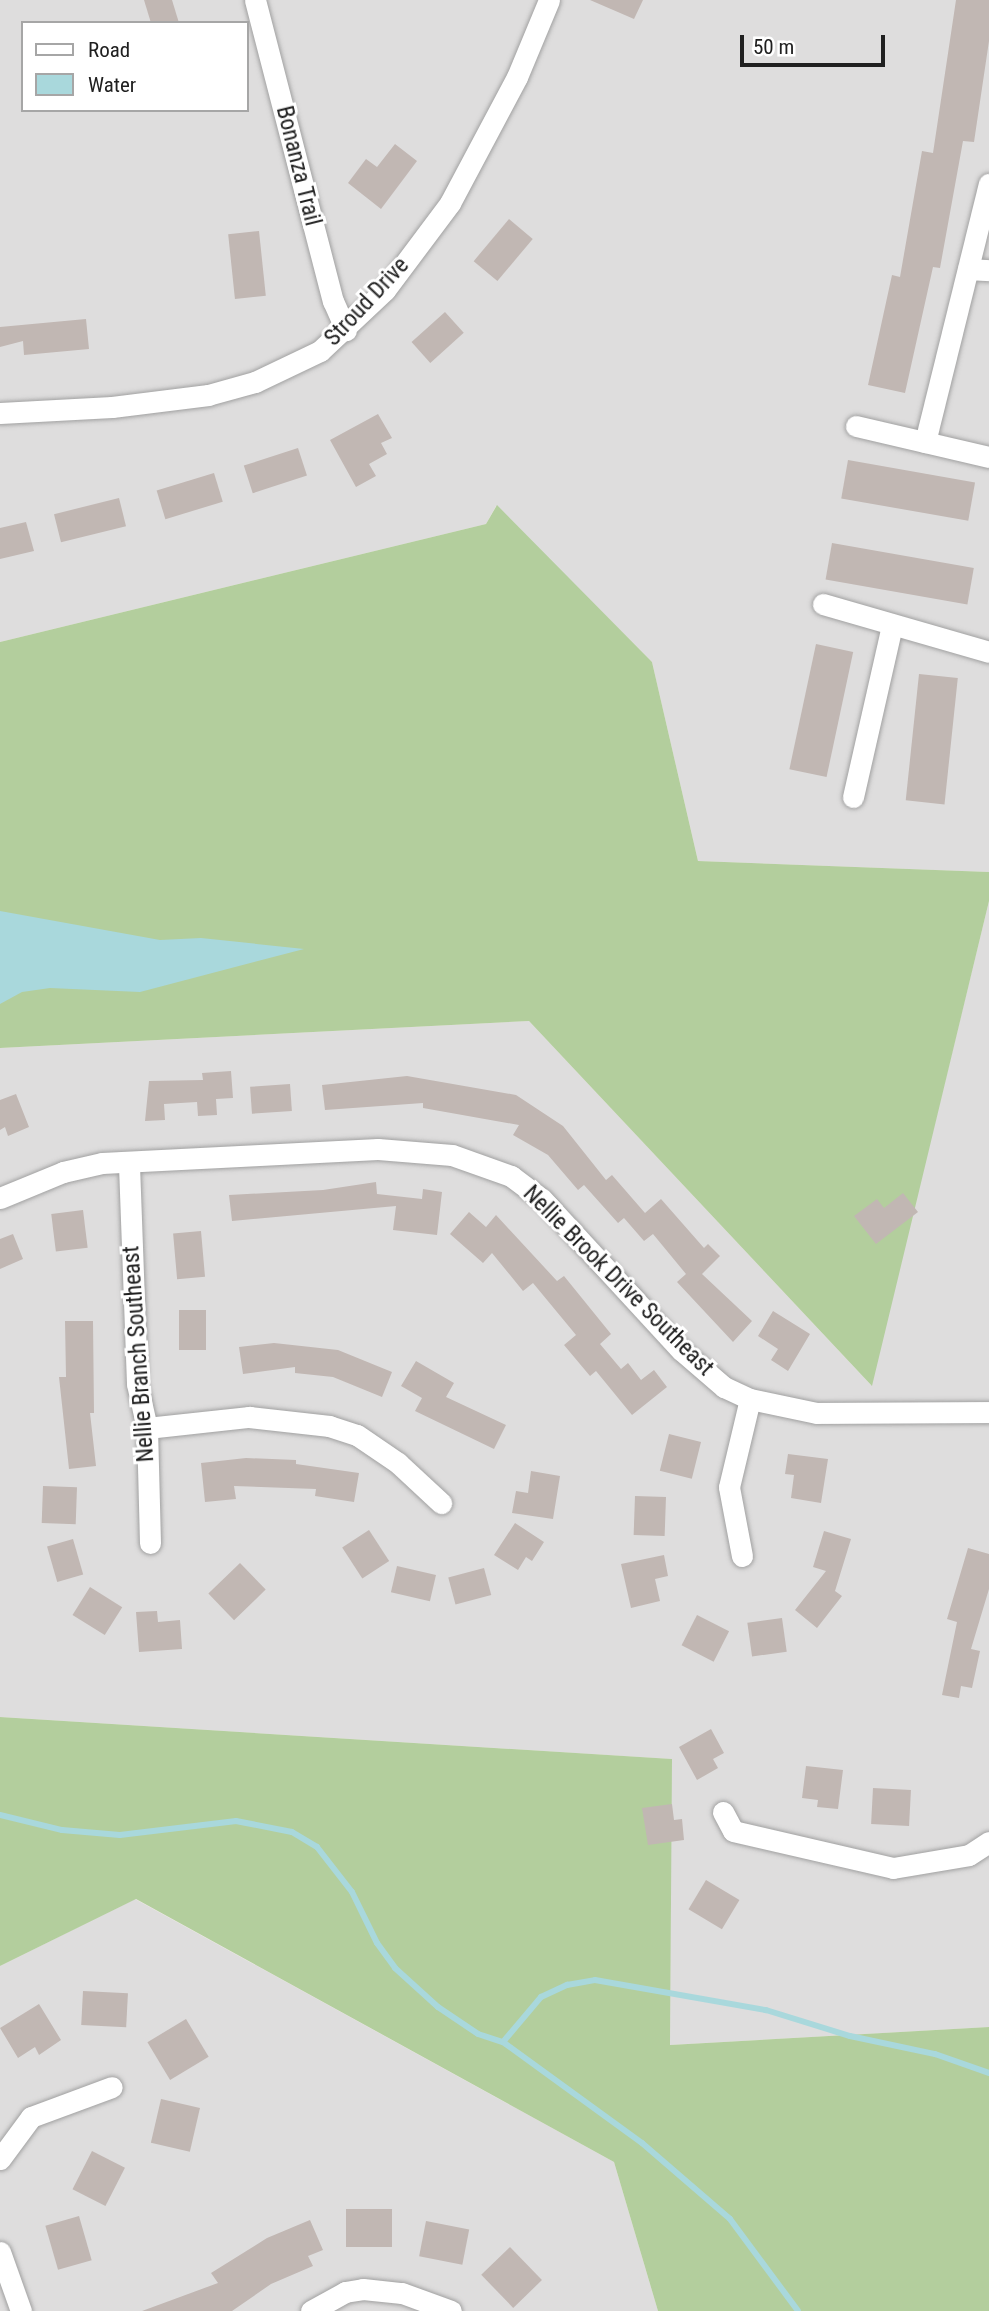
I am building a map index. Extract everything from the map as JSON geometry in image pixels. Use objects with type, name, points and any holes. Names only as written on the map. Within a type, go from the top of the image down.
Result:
[{"type":"street","name":"Bonanza Trail","points":[[255,0],[330,289],[346,330]]},
{"type":"street","name":"Stroud Drive","points":[[0,413],[112,407],[208,395],[290,366],[320,351],[346,330],[385,289],[450,204],[517,77],[549,0]]},
{"type":"street","points":[[925,442],[978,270],[989,184]]},
{"type":"street","points":[[856,426],[989,457]]},
{"type":"street","points":[[823,604],[989,652]]},
{"type":"street","points":[[853,797],[892,625]]},
{"type":"street","name":"Nellie Brook Drive Southeast","points":[[0,1198],[63,1172],[102,1163],[129,1165],[378,1149],[452,1155],[511,1176],[542,1199],[681,1350],[724,1387],[751,1399],[817,1413],[989,1412]]},
{"type":"street","name":"Nellie Branch Southeast","points":[[129,1165],[137,1384],[147,1428],[150,1543]]},
{"type":"street","points":[[742,1556],[729,1487],[751,1399]]},
{"type":"street","points":[[147,1428],[249,1417],[329,1426],[357,1435],[398,1463],[441,1503]]},
{"type":"street","points":[[723,1812],[733,1831],[892,1868],[969,1855],[989,1842]]},
{"type":"street","points":[[0,2159],[31,2118],[111,2087]]},
{"type":"street","points":[[0,2252],[21,2311]]},
{"type":"street","points":[[311,2311],[345,2292],[363,2289],[402,2293],[451,2311]]},
{"type":"shaded area","points":[[0,0],[989,0],[989,872],[698,861],[652,662],[496,506],[486,524],[0,642]]},
{"type":"shaded area","points":[[989,901],[989,2027],[670,2045],[671,1759],[0,1717],[0,1048],[529,1021],[871,1385]]},
{"type":"shaded area","points":[[135,1899],[614,2162],[658,2311],[0,2311],[0,1966]]},
{"type":"green space","points":[[497,505],[652,662],[698,861],[989,872],[989,901],[872,1386],[529,1021],[0,1048],[0,642],[486,524]]},
{"type":"green space","points":[[0,1717],[672,1759],[670,2045],[989,2027],[989,2311],[658,2311],[614,2162],[136,1899],[0,1966]]},
{"type":"water","points":[[0,911],[160,940],[201,938],[304,949],[140,992],[50,988],[22,992],[0,1004]]},
{"type":"building","points":[[144,0],[172,0],[178,21],[150,21]]},
{"type":"building","points":[[590,0],[643,0],[634,19]]},
{"type":"building","points":[[956,0],[989,0],[989,41],[974,142],[963,141],[940,268],[933,267],[905,393],[868,385],[892,275],[900,277],[922,151],[933,153]]},
{"type":"building","points":[[395,144],[417,161],[381,209],[348,183],[366,159],[377,167]]},
{"type":"building","points":[[509,219],[533,239],[497,281],[474,261]]},
{"type":"building","points":[[259,231],[266,296],[235,299],[228,234]]},
{"type":"building","points":[[445,312],[464,333],[430,363],[412,342]]},
{"type":"building","points":[[86,319],[89,349],[24,355],[23,341],[0,347],[0,327]]},
{"type":"building","points":[[378,414],[392,438],[381,443],[387,454],[369,464],[376,476],[356,487],[330,440]]},
{"type":"building","points":[[298,448],[307,476],[253,493],[244,466]]},
{"type":"building","points":[[848,460],[975,482],[968,521],[841,498]]},
{"type":"building","points":[[214,473],[223,502],[165,519],[157,491]]},
{"type":"building","points":[[119,498],[126,526],[61,542],[54,514]]},
{"type":"building","points":[[26,522],[34,551],[0,559],[0,528]]},
{"type":"building","points":[[832,543],[974,568],[967,604],[826,579]]},
{"type":"building","points":[[816,644],[853,652],[827,777],[789,769]]},
{"type":"building","points":[[919,674],[958,678],[945,804],[906,800]]},
{"type":"building","points":[[231,1071],[233,1098],[216,1099],[217,1115],[198,1116],[197,1102],[164,1104],[165,1120],[145,1121],[149,1081],[203,1080],[202,1073]]},
{"type":"building","points":[[407,1076],[516,1095],[563,1126],[606,1180],[612,1175],[645,1213],[661,1199],[704,1248],[708,1244],[720,1256],[702,1274],[752,1321],[733,1342],[677,1282],[686,1274],[653,1234],[644,1241],[624,1218],[618,1223],[584,1185],[578,1190],[548,1155],[513,1135],[519,1125],[423,1108],[423,1103],[325,1110],[322,1085]]},
{"type":"building","points":[[290,1084],[292,1111],[252,1114],[250,1087]]},
{"type":"building","points":[[16,1094],[29,1127],[8,1136],[5,1127],[0,1130],[0,1100]]},
{"type":"building","points":[[376,1182],[377,1194],[422,1199],[423,1189],[442,1192],[437,1235],[393,1230],[396,1206],[232,1221],[229,1195],[323,1190]]},
{"type":"building","points":[[903,1193],[918,1212],[876,1244],[854,1216],[877,1199],[884,1208]]},
{"type":"building","points":[[83,1210],[88,1248],[56,1252],[51,1214]]},
{"type":"building","points":[[469,1212],[486,1227],[496,1215],[557,1281],[564,1276],[611,1334],[600,1344],[621,1369],[628,1363],[641,1380],[654,1370],[667,1387],[632,1415],[596,1371],[590,1376],[564,1345],[576,1335],[533,1283],[523,1291],[492,1253],[483,1263],[450,1234]]},
{"type":"building","points":[[201,1231],[205,1277],[177,1279],[173,1233]]},
{"type":"building","points":[[13,1234],[23,1259],[0,1269],[0,1239]]},
{"type":"building","points":[[179,1310],[206,1310],[206,1350],[179,1350]]},
{"type":"building","points":[[773,1311],[810,1334],[788,1371],[771,1360],[778,1349],[758,1336]]},
{"type":"building","points":[[65,1321],[93,1321],[94,1413],[90,1413],[96,1466],[69,1469],[59,1377],[66,1377]]},
{"type":"building","points":[[274,1343],[338,1350],[392,1372],[382,1397],[333,1377],[295,1373],[295,1367],[243,1374],[239,1347]]},
{"type":"building","points":[[416,1361],[454,1383],[446,1397],[506,1425],[494,1449],[415,1411],[422,1398],[401,1386]]},
{"type":"building","points":[[669,1434],[701,1442],[692,1479],[660,1471]]},
{"type":"building","points":[[788,1454],[828,1459],[821,1503],[791,1498],[794,1475],[785,1474]]},
{"type":"building","points":[[246,1458],[296,1460],[296,1464],[359,1473],[354,1502],[315,1496],[316,1489],[234,1486],[236,1499],[205,1502],[201,1463]]},
{"type":"building","points":[[531,1471],[560,1476],[553,1519],[512,1513],[516,1491],[528,1493]]},
{"type":"building","points":[[43,1486],[77,1487],[76,1524],[42,1523]]},
{"type":"building","points":[[635,1496],[666,1497],[665,1536],[634,1535]]},
{"type":"building","points":[[515,1523],[544,1542],[532,1561],[526,1557],[518,1570],[494,1555]]},
{"type":"building","points":[[369,1530],[389,1561],[362,1578],[342,1547]]},
{"type":"building","points":[[824,1531],[851,1539],[835,1591],[842,1596],[817,1628],[795,1610],[826,1571],[813,1567]]},
{"type":"building","points":[[73,1539],[83,1575],[57,1582],[47,1546]]},
{"type":"building","points":[[968,1548],[989,1554],[989,1589],[971,1649],[980,1651],[972,1688],[961,1686],[959,1698],[942,1695],[957,1622],[947,1619]]},
{"type":"building","points":[[664,1555],[668,1576],[655,1579],[660,1601],[631,1608],[621,1564]]},
{"type":"building","points":[[240,1563],[266,1590],[234,1620],[208,1594]]},
{"type":"building","points":[[397,1566],[436,1575],[430,1601],[391,1592]]},
{"type":"building","points":[[484,1568],[491,1595],[456,1605],[448,1578]]},
{"type":"building","points":[[90,1587],[122,1607],[105,1635],[73,1615]]},
{"type":"building","points":[[157,1611],[158,1622],[180,1620],[182,1649],[139,1652],[136,1612]]},
{"type":"building","points":[[697,1615],[729,1631],[714,1662],[682,1645]]},
{"type":"building","points":[[782,1618],[787,1652],[752,1657],[747,1623]]},
{"type":"building","points":[[711,1729],[724,1753],[713,1759],[718,1768],[697,1780],[679,1747]]},
{"type":"building","points":[[806,1766],[843,1770],[838,1809],[817,1807],[818,1800],[802,1798]]},
{"type":"building","points":[[873,1788],[911,1790],[909,1826],[871,1824]]},
{"type":"building","points":[[672,1804],[674,1820],[682,1819],[684,1840],[648,1845],[642,1808]]},
{"type":"building","points":[[706,1880],[739,1900],[722,1929],[688,1909]]},
{"type":"building","points":[[83,1991],[128,1993],[126,2027],[81,2025]]},
{"type":"building","points":[[39,2004],[61,2040],[39,2055],[35,2047],[18,2058],[0,2028]]},
{"type":"building","points":[[186,2019],[209,2057],[170,2080],[147,2042]]},
{"type":"building","points":[[161,2099],[200,2108],[190,2152],[151,2143]]},
{"type":"building","points":[[92,2151],[125,2168],[105,2206],[72,2189]]},
{"type":"building","points":[[346,2209],[392,2209],[392,2247],[346,2247]]},
{"type":"building","points":[[79,2216],[92,2260],[58,2270],[45,2226]]},
{"type":"building","points":[[310,2220],[323,2250],[308,2256],[313,2266],[271,2284],[232,2311],[142,2311],[218,2283],[211,2273],[267,2238]]},
{"type":"building","points":[[426,2221],[469,2229],[462,2265],[419,2256]]},
{"type":"building","points":[[510,2247],[542,2280],[513,2308],[481,2275]]},
{"type":"waterway","points":[[0,1815],[62,1830],[120,1835],[236,1821],[292,1832],[317,1847],[352,1892],[377,1943],[395,1968],[438,2007],[478,2034],[503,2042],[642,2143],[730,2219],[798,2311]]},
{"type":"waterway","points":[[503,2042],[541,1997],[567,1985],[595,1980],[766,2010],[850,2036],[935,2054],[989,2073]]}]
